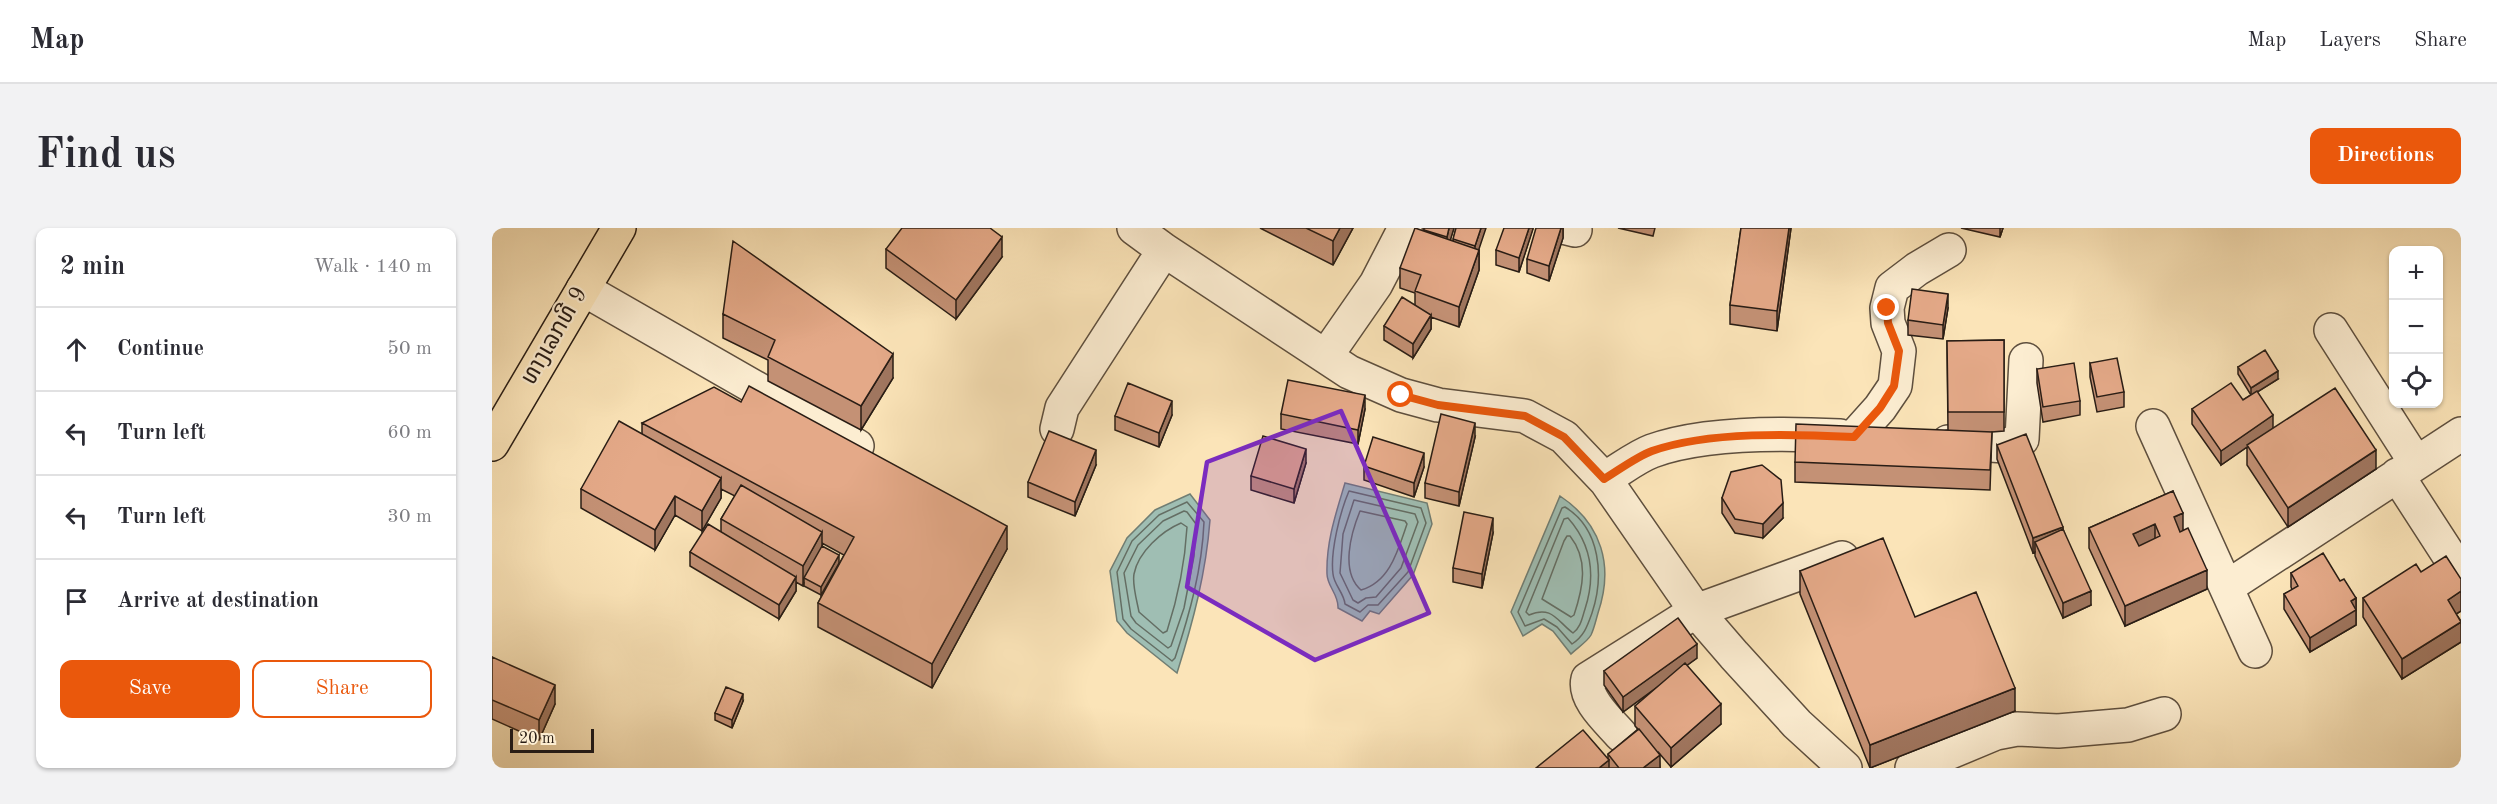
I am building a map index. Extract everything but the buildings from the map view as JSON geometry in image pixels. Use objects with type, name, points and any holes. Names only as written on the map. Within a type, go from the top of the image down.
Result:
[{"type":"main road","name":"ທາງເລກທີ 9","points":[[492,444],[619,228]]},
{"type":"street","points":[[1134,228],[1349,372],[1401,395],[1438,405],[1525,416],[1564,437],[1604,479],[1696,611],[1797,724],[1845,768]]},
{"type":"street","points":[[1326,356],[1376,284],[1405,228]]},
{"type":"street","points":[[1057,429],[1062,408],[1164,250]]},
{"type":"street","points":[[1854,437],[1880,408],[1894,386],[1899,351],[1888,323],[1887,308],[1892,288],[1917,269],[1949,250]]},
{"type":"street","points":[[583,289],[878,458]]},
{"type":"street","points":[[2331,330],[2461,574]]},
{"type":"street","points":[[1923,441],[2005,446],[2022,439],[2026,360]]},
{"type":"street","points":[[2153,426],[2255,651]]},
{"type":"street","points":[[2227,587],[2461,434]]},
{"type":"street","points":[[1604,479],[1650,452],[1682,442],[1723,437],[1888,439]]},
{"type":"street","points":[[1622,735],[1593,702],[1586,686],[1588,679],[1696,611],[1867,549]]},
{"type":"street","points":[[1912,768],[1996,733],[2017,729],[2058,731],[2128,725],[2164,714]]},
{"type":"highlighted area","points":[[1341,411],[1429,613],[1315,660],[1187,587],[1207,462]]},
{"type":"water","points":[[1345,483],[1427,503],[1432,524],[1413,575],[1379,614],[1370,611],[1362,621],[1338,608],[1337,599],[1328,578],[1327,562],[1330,539]]},
{"type":"water","points":[[1190,494],[1210,520],[1198,597],[1177,673],[1127,633],[1117,621],[1110,571],[1127,538],[1155,510]]},
{"type":"water","points":[[1560,496],[1586,519],[1601,547],[1604,563],[1603,596],[1593,630],[1587,640],[1571,654],[1553,631],[1542,624],[1523,636],[1511,612]]},
{"type":"route","points":[[1401,395],[1438,405],[1525,416],[1564,437],[1604,479],[1650,452],[1682,442],[1723,437],[1830,435],[1854,437],[1880,408],[1894,386],[1899,351],[1888,323],[1887,308]]}]
